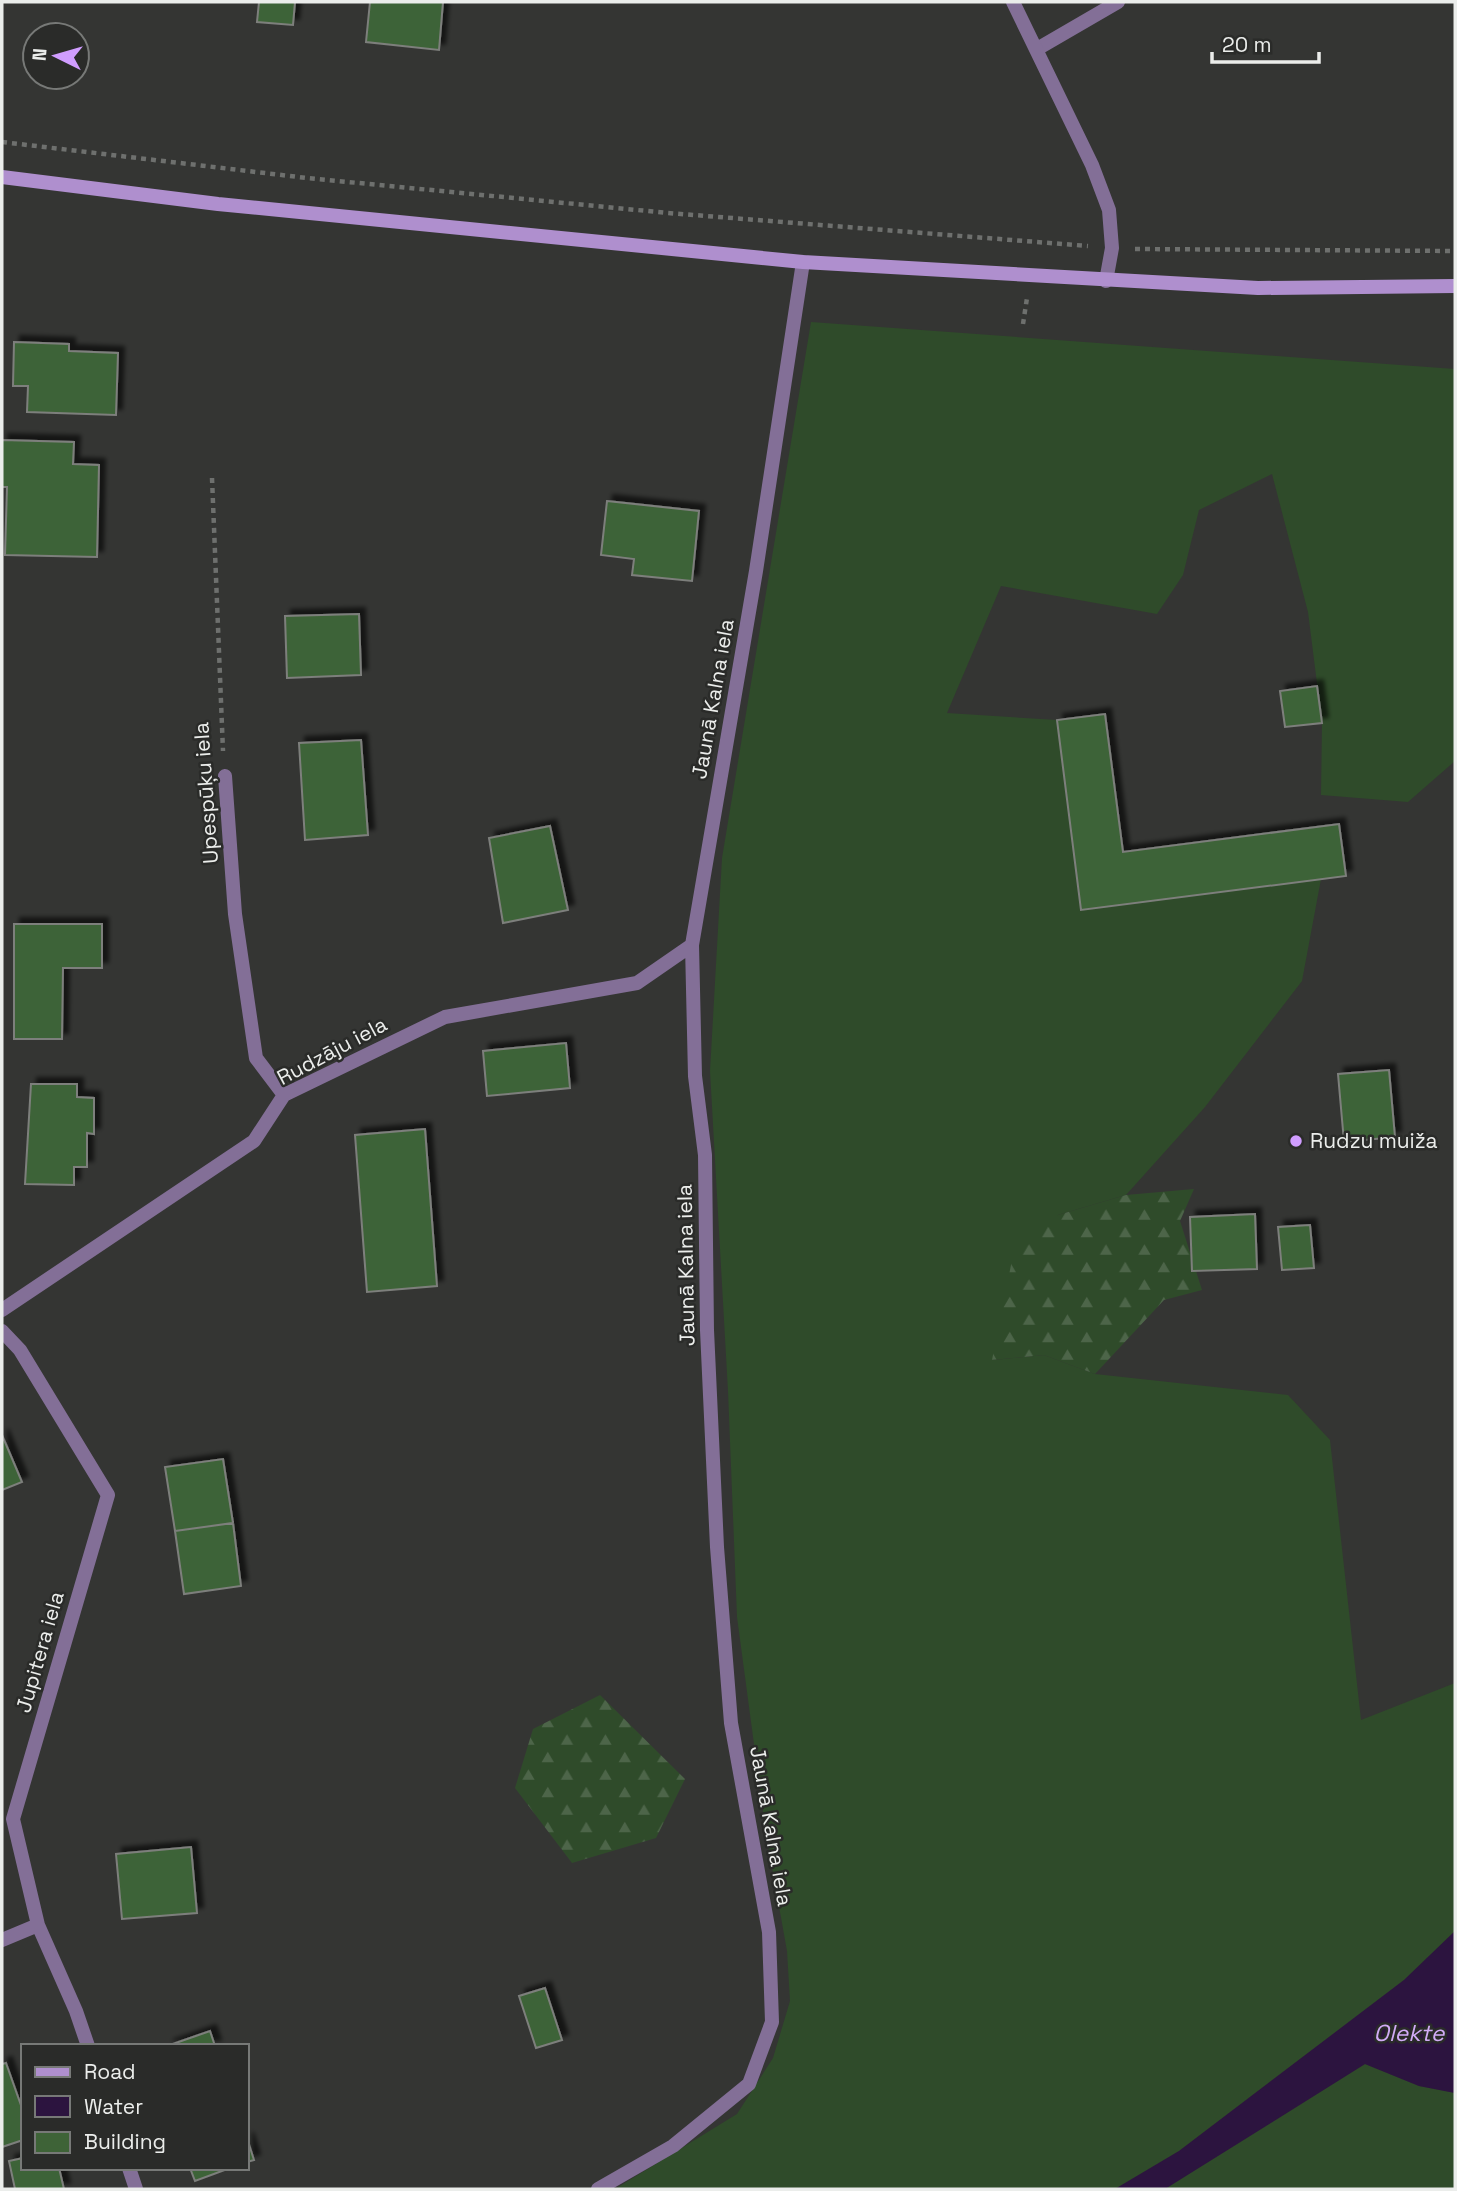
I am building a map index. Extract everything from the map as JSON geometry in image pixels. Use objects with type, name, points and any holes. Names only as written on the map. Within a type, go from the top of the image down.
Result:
[{"type":"main road","points":[[2,177],[218,204],[803,262],[1258,288],[1455,286]]},
{"type":"street","points":[[1013,2],[1109,210],[1112,248],[1106,281]]},
{"type":"street","points":[[1037,49],[1118,2]]},
{"type":"street","name":"Jaunā Kalna iela","points":[[598,2189],[673,2146],[749,2084],[772,2022],[769,1932],[731,1723],[717,1547],[707,1330],[705,1156],[695,1076],[692,945],[754,584],[803,262]]},
{"type":"street","name":"Upespūķu iela","points":[[225,776],[235,914],[256,1058],[284,1095]]},
{"type":"street","name":"Rudzāju iela","points":[[2,1310],[254,1141],[284,1095],[445,1017],[638,983],[692,945]]},
{"type":"street","name":"Jupitera iela","points":[[2,1331],[20,1350],[108,1495],[13,1819],[38,1925],[76,2011],[87,2044]]},
{"type":"street","points":[[2,1940],[38,1925]]},
{"type":"street","points":[[130,2170],[136,2189]]},
{"type":"path","points":[[2,142],[307,178],[668,214],[1112,248],[1278,252],[1455,251]]},
{"type":"path","name":"Upespūķu iela","points":[[212,478],[225,776]]},
{"type":"green space","points":[[811,322],[1455,369],[1455,761],[1408,802],[1321,795],[1322,723],[1308,612],[1272,474],[1199,510],[1183,575],[1157,614],[1001,586],[947,713],[1057,720],[1081,910],[1321,879],[1302,981],[1205,1107],[1126,1195],[1058,1215],[993,1360],[1044,1355],[1095,1374],[1288,1395],[1330,1440],[1361,1720],[1455,1683],[1455,1931],[1404,1980],[1179,2151],[1115,2189],[615,2189],[737,2114],[773,2058],[790,2001],[787,1951],[766,1834],[737,1617],[728,1391],[710,1071],[722,858]]},
{"type":"green space","points":[[1194,1189],[1180,1221],[1202,1290],[1164,1300],[1095,1374],[1044,1355],[992,1360],[1014,1250],[1058,1215],[1126,1195]]},
{"type":"green space","points":[[600,1695],[685,1779],[656,1838],[572,1863],[515,1788],[533,1729]]},
{"type":"green space","points":[[1365,2064],[1419,2086],[1455,2093],[1455,2189],[1165,2189]]},
{"type":"water","name":"Olekte","points":[[1455,1931],[1455,2093],[1419,2086],[1365,2064],[1165,2189],[1115,2189],[1179,2151],[1404,1980]]},
{"type":"building","points":[[259,2],[295,2],[293,25],[257,22]]},
{"type":"building","points":[[370,2],[443,2],[439,50],[366,42]]},
{"type":"building","points":[[14,342],[69,344],[69,351],[118,353],[116,415],[27,412],[28,386],[13,386]]},
{"type":"building","points":[[2,440],[74,442],[73,464],[99,465],[97,557],[5,555],[7,487],[2,487]]},
{"type":"building","points":[[607,501],[699,511],[692,581],[632,575],[634,559],[601,555]]},
{"type":"building","points":[[359,614],[361,675],[287,678],[285,616]]},
{"type":"building","points":[[1317,686],[1322,723],[1285,727],[1280,691]]},
{"type":"building","points":[[1105,714],[1123,852],[1339,824],[1346,876],[1081,910],[1057,720]]},
{"type":"building","points":[[361,740],[368,835],[305,840],[299,743]]},
{"type":"building","points":[[550,826],[568,910],[503,923],[489,838]]},
{"type":"building","points":[[14,924],[102,924],[102,968],[63,968],[62,1039],[14,1039]]},
{"type":"building","points":[[566,1043],[570,1088],[487,1096],[483,1051]]},
{"type":"building","points":[[1389,1070],[1395,1137],[1344,1142],[1338,1074]]},
{"type":"building","points":[[31,1084],[77,1084],[77,1097],[94,1098],[94,1134],[87,1133],[87,1167],[74,1167],[74,1185],[25,1184]]},
{"type":"building","points":[[425,1129],[437,1286],[367,1292],[355,1135]]},
{"type":"building","points":[[1255,1214],[1257,1269],[1192,1271],[1190,1217]]},
{"type":"building","points":[[1310,1225],[1314,1268],[1282,1270],[1278,1227]]},
{"type":"building","points":[[2,1435],[22,1482],[2,1490]]},
{"type":"building","points":[[223,1459],[233,1523],[175,1531],[165,1467]]},
{"type":"building","points":[[233,1523],[241,1586],[184,1594],[175,1531]]},
{"type":"building","points":[[191,1847],[197,1913],[122,1919],[116,1854]]},
{"type":"building","points":[[545,1988],[562,2040],[536,2048],[519,1996]]},
{"type":"building","points":[[210,2031],[214,2044],[173,2044]]},
{"type":"building","points":[[6,2063],[21,2105],[21,2141],[2,2147],[2,2064]]},
{"type":"building","points":[[248,2141],[254,2160],[248,2162]]},
{"type":"building","points":[[21,2158],[21,2170],[59,2170],[64,2189],[15,2189],[9,2161]]},
{"type":"building","points":[[191,2170],[225,2170],[195,2181]]},
{"type":"place","name":"Rudzu muiža","points":[[1296,1141]]}]
